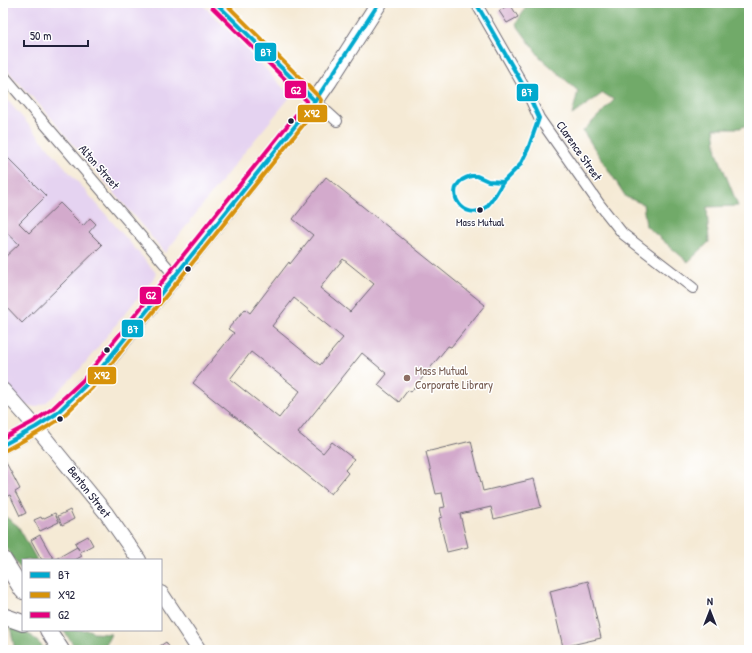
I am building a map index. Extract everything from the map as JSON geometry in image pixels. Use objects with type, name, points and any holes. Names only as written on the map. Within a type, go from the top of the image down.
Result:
[{"type":"main road","points":[[3,445],[56,414],[90,380],[315,101],[379,3]]},
{"type":"main road","name":"Benton Street","points":[[3,390],[36,427],[106,513],[138,559]]},
{"type":"main road","points":[[3,559],[22,589]]},
{"type":"main road","points":[[162,594],[199,650]]},
{"type":"main road","points":[[3,616],[22,623]]},
{"type":"main road","points":[[47,631],[61,650]]},
{"type":"street","points":[[216,3],[337,121]]},
{"type":"street","name":"Clarence Street","points":[[476,3],[527,92],[539,118],[600,205],[623,234],[693,288]]},
{"type":"street","name":"Alton Street","points":[[3,75],[175,276]]},
{"type":"shaded area","points":[[3,3],[201,3],[291,96],[234,165],[165,253],[47,113],[3,66]]},
{"type":"shaded area","points":[[3,95],[157,274],[81,368],[54,396],[45,403],[35,407],[25,405],[3,380]]},
{"type":"green space","points":[[528,3],[749,3],[749,124],[740,128],[714,128],[717,153],[738,206],[707,207],[709,242],[688,262],[646,226],[643,204],[626,197],[583,131],[614,100],[603,93],[572,115],[578,91],[540,57],[516,24]]},
{"type":"green space","points":[[3,515],[18,526],[36,559],[22,559],[22,572],[3,544]]},
{"type":"green space","points":[[10,626],[32,636],[46,650],[15,650]]},
{"type":"green space","points":[[64,631],[91,631],[93,633],[111,634],[103,650],[77,650]]},
{"type":"building","points":[[510,4],[518,17],[507,23],[499,11]]},
{"type":"building","points":[[3,153],[46,196],[19,223],[29,233],[60,203],[83,226],[90,218],[96,224],[89,232],[102,245],[22,323],[3,303],[3,259],[19,244],[3,229]]},
{"type":"building","points":[[326,177],[485,305],[451,347],[448,346],[411,392],[408,390],[399,402],[378,385],[387,374],[362,353],[298,433],[323,453],[332,442],[354,459],[345,470],[348,473],[331,494],[193,383],[234,333],[228,329],[245,309],[250,313],[289,262],[290,264],[313,235],[293,219]],"holes":[[[343,259],[374,284],[350,312],[320,288]],[[294,298],[343,338],[320,365],[272,326]],[[251,352],[300,391],[279,418],[230,379]]]},
{"type":"building","points":[[471,441],[483,491],[534,479],[541,507],[494,519],[491,507],[460,514],[468,547],[447,552],[439,518],[442,517],[440,508],[445,507],[442,493],[436,494],[426,452]]},
{"type":"building","points":[[3,457],[20,489],[15,492],[26,513],[20,516],[10,495],[3,498]]},
{"type":"building","points":[[70,510],[74,519],[62,525],[58,516]]},
{"type":"building","points":[[55,513],[59,522],[40,531],[34,520],[41,517],[42,519]]},
{"type":"building","points":[[40,535],[53,559],[41,559],[31,540]]},
{"type":"building","points":[[88,536],[93,545],[80,552],[82,556],[77,559],[56,559],[77,547],[79,550],[75,543]]},
{"type":"building","points":[[588,581],[601,638],[563,647],[550,591]]},
{"type":"building","points":[[166,642],[171,650],[154,650]]},
{"type":"transit line","name":"B7","points":[[216,3],[315,101]]},
{"type":"transit line","name":"X92","points":[[6,450],[60,419],[92,388],[320,104],[321,100],[319,97],[225,3]]},
{"type":"transit line","name":"B7","points":[[3,445],[56,414],[94,377],[315,101],[379,3]]},
{"type":"transit line","name":"B7","points":[[476,3],[527,92],[539,118],[528,149],[520,165],[503,182]]},
{"type":"transit line","name":"G2","points":[[3,438],[33,422],[52,409],[83,380],[307,101],[212,7]]},
{"type":"transit line","name":"B7","points":[[471,176],[477,176],[488,181],[503,182],[488,205],[478,211],[464,209],[456,198],[455,192],[457,186],[462,180],[471,176]]},
{"type":"place","name":"Mass Mutual","points":[[480,210]]},
{"type":"place","name":"Mass Mutual Corporate Library","points":[[407,378]]}]
